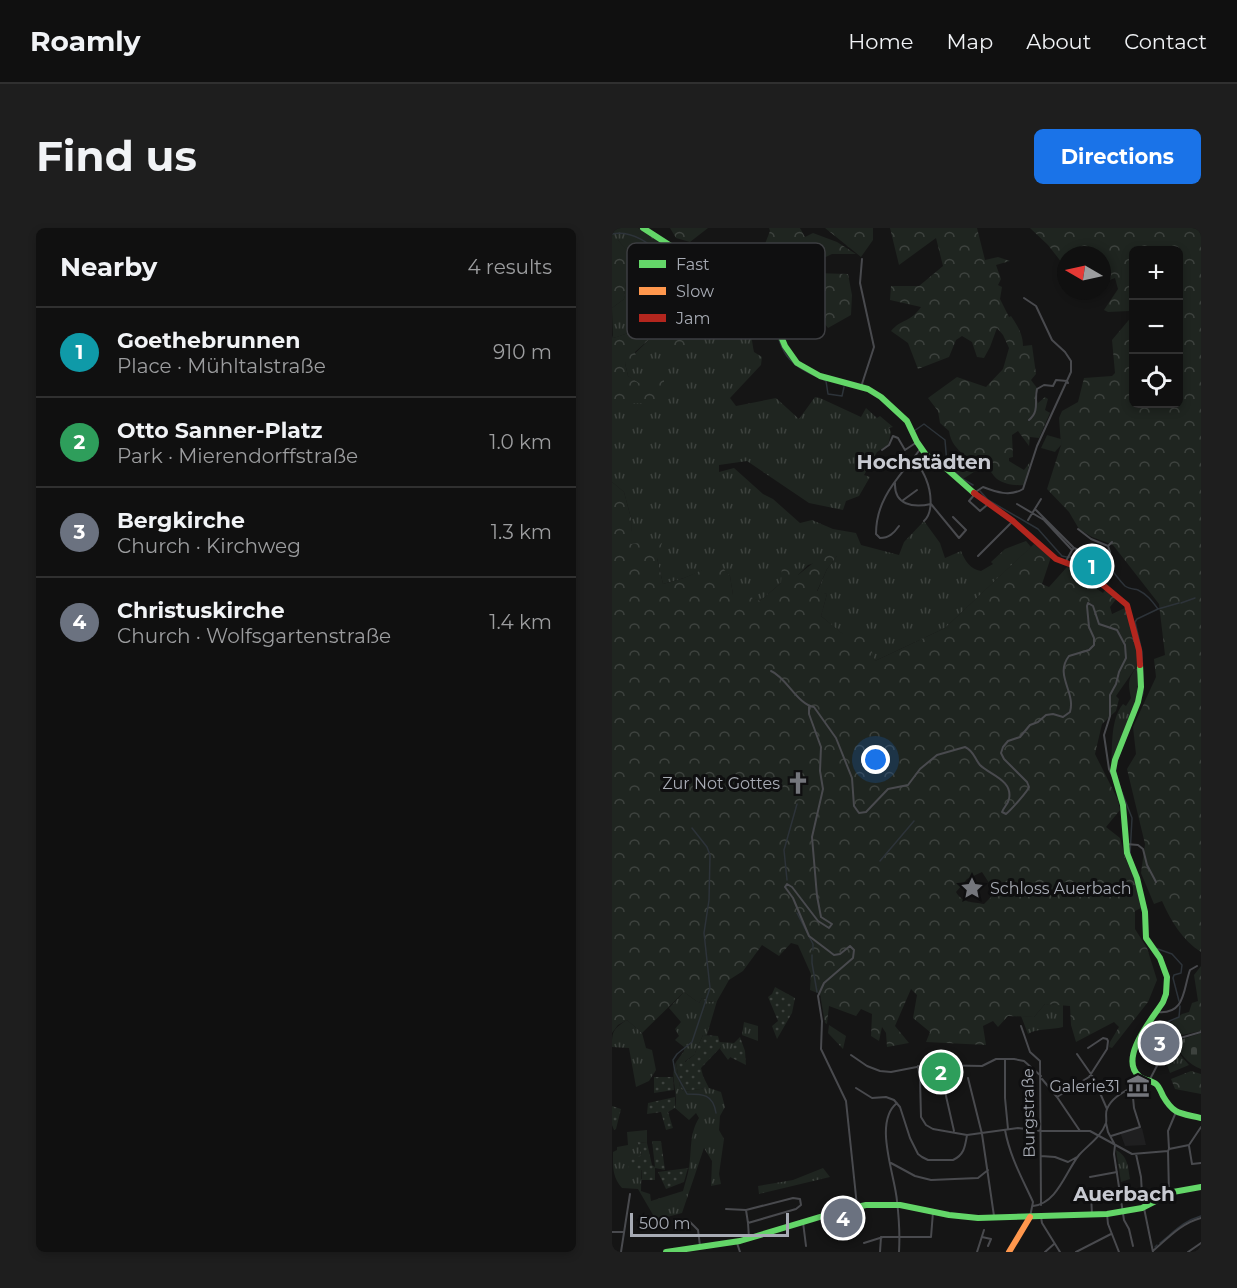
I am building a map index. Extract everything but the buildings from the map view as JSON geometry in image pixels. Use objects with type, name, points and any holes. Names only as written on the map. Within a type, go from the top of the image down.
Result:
[{"type":"main road","points":[[643,228],[666,243]]},
{"type":"main road","points":[[783,339],[797,363],[807,370],[820,376],[861,387],[881,397],[907,421],[926,455],[940,463],[987,504],[1013,521],[1056,559],[1067,559],[1083,569],[1127,605],[1138,642],[1140,696],[1114,762],[1114,779],[1123,805],[1130,863],[1137,878],[1145,912],[1146,938],[1160,958],[1167,977],[1166,994],[1133,1051],[1134,1070],[1157,1086],[1166,1104],[1176,1112],[1201,1118]]},
{"type":"main road","points":[[666,1252],[750,1238],[857,1207],[897,1205],[967,1217],[994,1218],[1092,1215],[1122,1212],[1145,1206],[1169,1193],[1201,1187]]},
{"type":"main road","points":[[1009,1252],[1030,1217]]},
{"type":"street","points":[[861,387],[874,347],[860,283],[862,259]]},
{"type":"street","points":[[974,493],[982,487],[1006,494],[1023,489],[1035,450],[1051,413],[1068,383],[1071,372],[1071,361],[1052,340],[1036,306],[1024,298]]},
{"type":"street","points":[[1029,420],[1033,417],[1037,406],[1037,389],[1044,385],[1053,386],[1056,380],[1068,381],[1068,383]]},
{"type":"street","points":[[882,450],[889,445],[893,436],[898,438],[905,450],[919,445]]},
{"type":"street","points":[[919,445],[916,455],[917,464],[926,479],[931,504],[929,516],[924,520]]},
{"type":"street","points":[[899,526],[885,538],[876,535],[878,510],[881,504],[895,480],[916,455]]},
{"type":"street","points":[[895,480],[895,489],[902,501],[912,507],[931,504]]},
{"type":"street","points":[[890,488],[895,489]]},
{"type":"street","points":[[902,501],[917,490]]},
{"type":"street","points":[[1028,520],[1041,499]]},
{"type":"street","points":[[931,504],[959,538],[966,530],[953,517]]},
{"type":"street","points":[[1017,504],[1035,511],[1073,549],[1103,563]]},
{"type":"street","points":[[978,556],[1013,521]]},
{"type":"street","points":[[1078,529],[1108,546],[1110,552],[1093,576]]},
{"type":"street","points":[[1108,546],[1112,542]]},
{"type":"street","points":[[1067,559],[1073,549]]},
{"type":"street","points":[[771,671],[776,673],[809,707],[814,707],[836,738],[852,778],[854,806],[859,813],[866,812],[888,789],[908,785],[920,769],[939,754],[949,753],[961,747],[968,748],[983,768],[1005,784],[1009,796],[1002,812],[1006,814],[1028,792],[1029,787],[1027,782],[1004,759],[1001,753],[1003,747],[1006,742],[1022,735],[1028,726],[1038,722],[1046,715],[1063,717],[1069,713],[1072,698],[1064,680],[1064,664],[1069,656],[1089,650],[1094,645],[1087,607],[1090,603],[1094,607],[1099,624],[1117,630],[1125,648],[1125,661],[1110,695],[1110,716],[1105,732],[1109,769],[1114,779]]},
{"type":"street","points":[[809,707],[813,727],[821,747],[820,771],[823,789],[812,837],[817,896],[821,917],[832,923],[831,927],[826,927],[818,921],[792,887],[786,885],[785,888],[795,902],[812,939],[835,955],[849,947],[854,948],[853,958],[821,987],[819,999],[822,1021],[821,1049],[846,1101],[857,1207]]},
{"type":"street","points":[[1127,844],[1143,849],[1149,871],[1156,882]]},
{"type":"street","points":[[1157,1012],[1161,1013],[1179,1004],[1186,991],[1190,970],[1197,966]]},
{"type":"street","name":"Burgstraße","points":[[1021,1026],[1030,1052],[1040,1061],[1041,1205]]},
{"type":"street","points":[[1107,1109],[1118,1096],[1146,1080],[1159,1062],[1143,1058],[1142,1053],[1145,1046],[1159,1037],[1170,1041],[1201,1032]]},
{"type":"street","points":[[1056,1097],[1090,1075],[1107,1049],[1108,1040],[1103,1038],[1088,1048]]},
{"type":"street","points":[[1077,1054],[1107,1109],[1106,1123],[1115,1145],[1114,1154],[1122,1212],[1134,1246]]},
{"type":"street","points":[[851,1055],[867,1066],[880,1071],[898,1072],[927,1065],[982,1066],[996,1059],[1024,1061],[1041,1078],[1080,1131]]},
{"type":"street","points":[[1005,1059],[1009,1150],[1032,1200],[1030,1217]]},
{"type":"street","points":[[918,1066],[922,1120],[933,1129],[967,1135],[1024,1128],[1041,1131],[1090,1131],[1136,1154],[1189,1145]]},
{"type":"street","points":[[949,1066],[946,1095],[954,1132]]},
{"type":"street","points":[[968,1078],[982,1134],[994,1218]]},
{"type":"street","points":[[856,1088],[872,1098],[890,1098],[897,1103],[918,1154],[925,1159],[953,1160],[957,1158],[965,1148],[967,1135]]},
{"type":"street","points":[[1111,1136],[1140,1127],[1134,1108],[1132,1088]]},
{"type":"street","points":[[897,1103],[889,1115],[886,1130],[897,1205],[900,1252]]},
{"type":"street","points":[[1169,1193],[1168,1131],[1176,1112]]},
{"type":"street","points":[[1033,1206],[1041,1205],[1056,1190],[1077,1157],[1106,1123]]},
{"type":"street","points":[[1201,1127],[1189,1145],[1192,1164],[1201,1162]]},
{"type":"street","points":[[1136,1154],[1154,1251]]},
{"type":"street","points":[[1041,1156],[1055,1156],[1068,1162],[1077,1157]]},
{"type":"street","points":[[891,1163],[919,1178],[931,1180],[981,1177],[988,1170]]},
{"type":"street","points":[[1090,1177],[1117,1172]]},
{"type":"street","points":[[1083,1192],[1092,1195],[1092,1215]]},
{"type":"street","points":[[621,1252],[630,1194]]},
{"type":"street","points":[[726,1209],[746,1210],[799,1198],[801,1205],[796,1209],[748,1223]]},
{"type":"street","points":[[746,1210],[750,1238]]},
{"type":"street","points":[[837,1211],[841,1239],[850,1237]]},
{"type":"street","points":[[864,1243],[881,1238],[931,1238],[933,1212]]},
{"type":"street","points":[[1107,1214],[1119,1252]]},
{"type":"street","points":[[1041,1217],[1042,1223],[1060,1252]]},
{"type":"street","points":[[1154,1251],[1176,1230],[1190,1221],[1201,1218]]},
{"type":"street","points":[[688,1220],[698,1230],[700,1248]]},
{"type":"street","points":[[802,1222],[806,1246]]},
{"type":"street","points":[[977,1252],[984,1230]]},
{"type":"street","points":[[612,1232],[624,1232]]},
{"type":"street","points":[[1076,1252],[1112,1234]]},
{"type":"street","points":[[982,1236],[991,1239],[988,1246]]},
{"type":"street","points":[[880,1252],[881,1238]]},
{"type":"street","points":[[736,1241],[740,1252]]},
{"type":"street","points":[[1188,1252],[1193,1251],[1201,1243]]},
{"type":"street","points":[[1045,1252],[1054,1244]]},
{"type":"shaded area","points":[[1142,1128],[1146,1145],[1125,1146],[1120,1132]]},
{"type":"green space","points":[[612,228],[638,228],[663,243],[627,243],[627,251],[618,240],[612,240]]},
{"type":"green space","points":[[670,228],[708,228],[690,242],[676,238]]},
{"type":"green space","points":[[769,228],[800,228],[805,237],[813,233],[837,242],[856,254],[832,254],[825,257],[825,243],[765,243]]},
{"type":"green space","points":[[825,228],[873,228],[873,240],[861,257]]},
{"type":"green space","points":[[890,228],[977,228],[985,260],[998,257],[1010,261],[996,265],[1001,279],[998,285],[1002,287],[1000,299],[1019,330],[1023,346],[1032,345],[1036,374],[1031,380],[1037,388],[1035,394],[1038,403],[1045,397],[1048,399],[1045,410],[1050,413],[1039,438],[1030,437],[1029,446],[1018,431],[1012,435],[1013,457],[1009,458],[1009,461],[1024,470],[1030,462],[1024,485],[1000,481],[959,450],[954,445],[949,431],[940,423],[938,411],[928,398],[957,377],[986,387],[1003,369],[1009,348],[1003,335],[997,328],[984,358],[977,357],[972,342],[962,336],[956,340],[949,357],[918,369],[908,343],[891,331],[913,316],[921,307],[890,300],[891,286],[919,286],[943,266],[936,238],[899,265]]},
{"type":"green space","points":[[1030,228],[1201,228],[1201,952],[1178,930],[1162,901],[1154,904],[1141,873],[1145,844],[1127,769],[1136,754],[1133,727],[1156,677],[1154,659],[1165,655],[1159,604],[1113,545],[1079,529],[1069,512],[1047,489],[1061,445],[1059,418],[1062,411],[1078,402],[1084,378],[1112,376],[1115,373],[1112,340],[1129,320],[1129,408],[1183,408],[1183,246],[1129,246],[1129,311],[1108,312],[1104,310],[1118,289],[1115,278],[1111,280],[1111,246],[1057,246],[1057,256]]},
{"type":"green space","points":[[612,240],[618,240],[627,250],[627,273],[624,299],[612,308]]},
{"type":"green space","points":[[627,273],[627,333],[613,338],[612,308],[624,299]]},
{"type":"green space","points":[[825,273],[848,274],[852,295],[851,315],[828,328],[825,324]]},
{"type":"green space","points":[[627,333],[627,339],[650,339],[635,352],[636,357],[625,363],[628,376],[639,383],[644,375],[651,379],[664,375],[664,403],[612,403],[612,335],[613,338]]},
{"type":"green space","points":[[650,339],[752,339],[754,352],[762,357],[761,365],[730,398],[736,406],[776,398],[799,419],[815,397],[861,417],[866,408],[877,418],[880,416],[893,427],[889,428],[891,432],[888,445],[877,452],[864,475],[870,477],[859,496],[846,501],[843,510],[809,503],[747,461],[719,465],[719,472],[734,468],[800,523],[812,520],[833,529],[856,533],[861,545],[899,555],[904,542],[924,521],[940,543],[945,558],[961,551],[968,564],[981,571],[993,564],[991,562],[1005,549],[1026,541],[1031,547],[945,628],[875,661],[821,616],[827,594],[817,592],[827,569],[837,556],[808,565],[798,575],[781,583],[760,601],[743,595],[733,595],[730,576],[718,564],[663,584],[657,558],[630,544],[632,522],[624,492],[612,482],[612,403],[664,403],[628,376],[625,363]]},
{"type":"green space","points":[[660,339],[694,339],[669,354],[660,349]]},
{"type":"green space","points":[[1047,435],[1061,439],[1062,444],[1055,452],[1041,448]]},
{"type":"green space","points":[[961,456],[977,470],[963,479],[947,464],[948,459]]},
{"type":"green space","points":[[612,482],[624,492],[632,522],[631,544],[663,540],[657,558],[663,584],[684,578],[718,563],[730,576],[733,595],[743,594],[760,601],[781,583],[782,565],[798,575],[818,559],[835,553],[837,556],[827,569],[817,591],[827,594],[821,616],[843,634],[865,632],[875,661],[945,628],[1034,544],[1051,557],[1042,584],[1049,587],[1067,567],[1086,574],[1087,582],[1103,593],[1106,589],[1117,598],[1110,607],[1112,614],[1127,607],[1136,639],[1139,663],[1116,696],[1119,699],[1116,711],[1102,724],[1095,754],[1118,800],[1120,810],[1106,827],[1120,838],[1135,881],[1141,908],[1135,911],[1135,929],[1147,948],[1157,980],[1148,1002],[1112,1048],[1109,1047],[1110,1042],[1119,1027],[1114,1022],[1076,1042],[1071,1025],[1070,1006],[1045,1004],[1034,1017],[1008,1016],[998,1027],[993,1021],[983,1026],[986,1045],[926,1042],[930,1032],[913,1018],[917,995],[911,989],[895,1026],[909,1043],[887,1047],[886,1033],[882,1027],[879,1041],[871,1036],[872,1014],[861,1009],[856,1016],[829,1006],[827,1024],[825,1023],[820,994],[810,990],[811,974],[798,945],[791,943],[779,956],[762,945],[743,971],[729,980],[717,1001],[708,1002],[708,999],[702,998],[699,1003],[684,992],[642,1033],[627,1020],[618,1025],[612,1033]],"holes":[[[982,872],[993,889],[993,895],[984,904],[965,900],[956,892],[967,879]]]},
{"type":"green space","points":[[1086,556],[1102,563],[1094,574],[1080,566]]},
{"type":"green space","points":[[1139,663],[1135,708],[1111,765],[1116,718],[1123,704],[1126,706],[1131,698],[1130,679]]},
{"type":"green space","points":[[1201,966],[1201,1031],[1177,1036],[1175,1032],[1153,1040],[1142,1048],[1142,1035],[1159,1026],[1165,1027],[1182,1014],[1189,1012],[1192,1003],[1198,1001],[1194,975]]},
{"type":"green space","points":[[775,987],[795,998],[792,1013],[777,1039],[772,1026],[778,1021],[768,997]]},
{"type":"green space","points":[[684,992],[699,1003],[702,998],[708,999],[709,1002],[717,1001],[707,1035],[703,1035],[694,1055],[684,1062],[684,1047],[675,1040],[679,1036],[675,1029],[681,1022],[669,1008]]},
{"type":"green space","points":[[1045,1004],[1063,1005],[1063,1027],[1028,1034],[1021,1016],[1034,1017]]},
{"type":"green space","points":[[627,1020],[642,1033],[646,1048],[652,1050],[656,1070],[649,1081],[636,1087],[629,1048],[612,1047],[614,1031]]},
{"type":"green space","points":[[744,1022],[758,1026],[758,1041],[742,1035]]},
{"type":"green space","points":[[829,1025],[846,1036],[843,1049],[828,1033]]},
{"type":"green space","points":[[1201,1033],[1201,1069],[1188,1061],[1171,1043]]},
{"type":"green space","points":[[703,1035],[718,1036],[721,1047],[701,1068],[709,1088],[683,1091],[680,1087],[676,1062],[684,1051],[685,1062],[694,1055]]},
{"type":"green space","points":[[740,1037],[745,1051],[746,1065],[730,1057],[734,1043]]},
{"type":"green space","points":[[1159,1038],[1165,1038],[1175,1050],[1170,1055],[1165,1050],[1155,1049],[1154,1042]]},
{"type":"green space","points":[[719,1042],[734,1043],[732,1055],[728,1060],[720,1049]]},
{"type":"green space","points":[[1153,1045],[1155,1050],[1166,1050],[1170,1055],[1176,1050],[1189,1065],[1170,1073],[1165,1059],[1161,1056],[1154,1059],[1143,1056],[1145,1047]]},
{"type":"green space","points":[[676,1062],[680,1087],[683,1091],[709,1088],[721,1092],[725,1107],[720,1116],[719,1130],[724,1139],[719,1174],[721,1184],[711,1186],[712,1161],[704,1148],[682,1213],[656,1220],[638,1189],[622,1188],[616,1180],[613,1152],[617,1150],[617,1147],[628,1145],[627,1132],[647,1130],[647,1143],[637,1142],[642,1155],[641,1191],[650,1194],[651,1201],[683,1191],[689,1170],[692,1136],[699,1118],[696,1113],[689,1120],[675,1108],[673,1073]]},
{"type":"green space","points":[[1191,1071],[1201,1074],[1201,1094],[1175,1089],[1171,1079]]},
{"type":"green space","points":[[654,1077],[673,1077],[674,1090],[654,1093]]},
{"type":"green space","points":[[675,1097],[675,1108],[668,1112],[673,1128],[666,1130],[661,1112],[647,1114],[648,1103]]},
{"type":"green space","points":[[612,1106],[621,1109],[614,1130],[612,1125]]},
{"type":"green space","points":[[652,1141],[661,1141],[665,1170],[655,1168],[655,1180],[642,1180],[642,1170],[629,1170],[628,1160],[642,1155],[637,1142],[647,1143],[652,1165],[655,1167]]},
{"type":"green space","points":[[1116,1150],[1127,1162],[1129,1170],[1130,1179],[1121,1182]]},
{"type":"green space","points":[[688,1168],[684,1182],[666,1189],[658,1172]]},
{"type":"green space","points":[[823,1168],[830,1177],[759,1194],[758,1186],[793,1180]]},
{"type":"waterway","points":[[612,234],[623,233],[648,243]]},
{"type":"waterway","points":[[779,339],[791,361],[826,381],[828,394],[842,396],[844,387]]},
{"type":"waterway","points":[[914,431],[924,424],[945,440],[947,464],[961,478],[973,485]]},
{"type":"waterway","points":[[980,491],[988,500],[1038,529],[1062,556],[1085,558],[1101,563],[1110,568],[1125,586],[1138,590],[1152,601],[1158,609],[1135,622],[1142,652],[1143,680]]},
{"type":"waterway","points":[[1098,557],[1100,546]]},
{"type":"waterway","points":[[1181,603],[1195,598]]},
{"type":"waterway","points":[[1158,609],[1179,603]]},
{"type":"waterway","points":[[1116,763],[1143,693],[1143,682]]},
{"type":"waterway","points":[[1119,785],[1132,818],[1130,855],[1140,884]]},
{"type":"waterway","points":[[787,880],[784,850],[797,804]]},
{"type":"waterway","points":[[880,861],[914,821]]},
{"type":"waterway","points":[[692,828],[707,847],[710,855],[709,900],[704,933],[710,988],[692,1042],[673,1060],[675,1072],[687,1094],[706,1096],[715,1107],[716,1113]]},
{"type":"waterway","points":[[797,913],[813,944],[813,950]]},
{"type":"waterway","points":[[1155,948],[1172,954],[1182,965],[1181,973],[1174,975],[1173,978],[1179,1001]]},
{"type":"waterway","points":[[812,955],[817,992]]},
{"type":"waterway","points":[[1153,1028],[1179,1017],[1180,1006]]},
{"type":"waterway","points":[[1160,1243],[1184,1224],[1201,1216]]},
{"type":"traffic: fast","points":[[643,228],[666,243]]},
{"type":"traffic: fast","points":[[782,339],[797,363],[820,376],[868,389],[881,397],[907,421],[926,455],[940,463],[974,493]]},
{"type":"traffic: fast","points":[[1140,665],[1141,687],[1138,702],[1115,760],[1113,771],[1123,805],[1127,853],[1137,878],[1145,912],[1146,938],[1160,958],[1167,977],[1163,1002],[1139,1038],[1132,1059],[1139,1076],[1157,1085],[1174,1110],[1201,1118]]},
{"type":"traffic: fast","points":[[666,1252],[740,1241],[866,1205],[900,1205],[949,1215],[978,1218],[1107,1214],[1142,1208],[1173,1192],[1201,1187]]},
{"type":"traffic: slow","points":[[1009,1252],[1030,1217]]},
{"type":"traffic: jam","points":[[974,493],[1013,521],[1056,559],[1085,570],[1127,605],[1139,650],[1140,665]]},
{"type":"place","name":"Goethebrunnen","points":[[1092,566]]},
{"type":"place","name":"Zur Not Gottes","points":[[798,783]]},
{"type":"place","name":"Schloss Auerbach","points":[[972,888]]},
{"type":"place","name":"Bergkirche","points":[[1160,1043]]},
{"type":"place","name":"Otto Sanner-Platz","points":[[941,1072]]},
{"type":"place","name":"Galerie31","points":[[1138,1086]]},
{"type":"place","name":"Christuskirche","points":[[843,1218]]},
{"type":"district","name":"Hochstädten","points":[[924,462]]},
{"type":"district","name":"Auerbach","points":[[1124,1194]]}]
